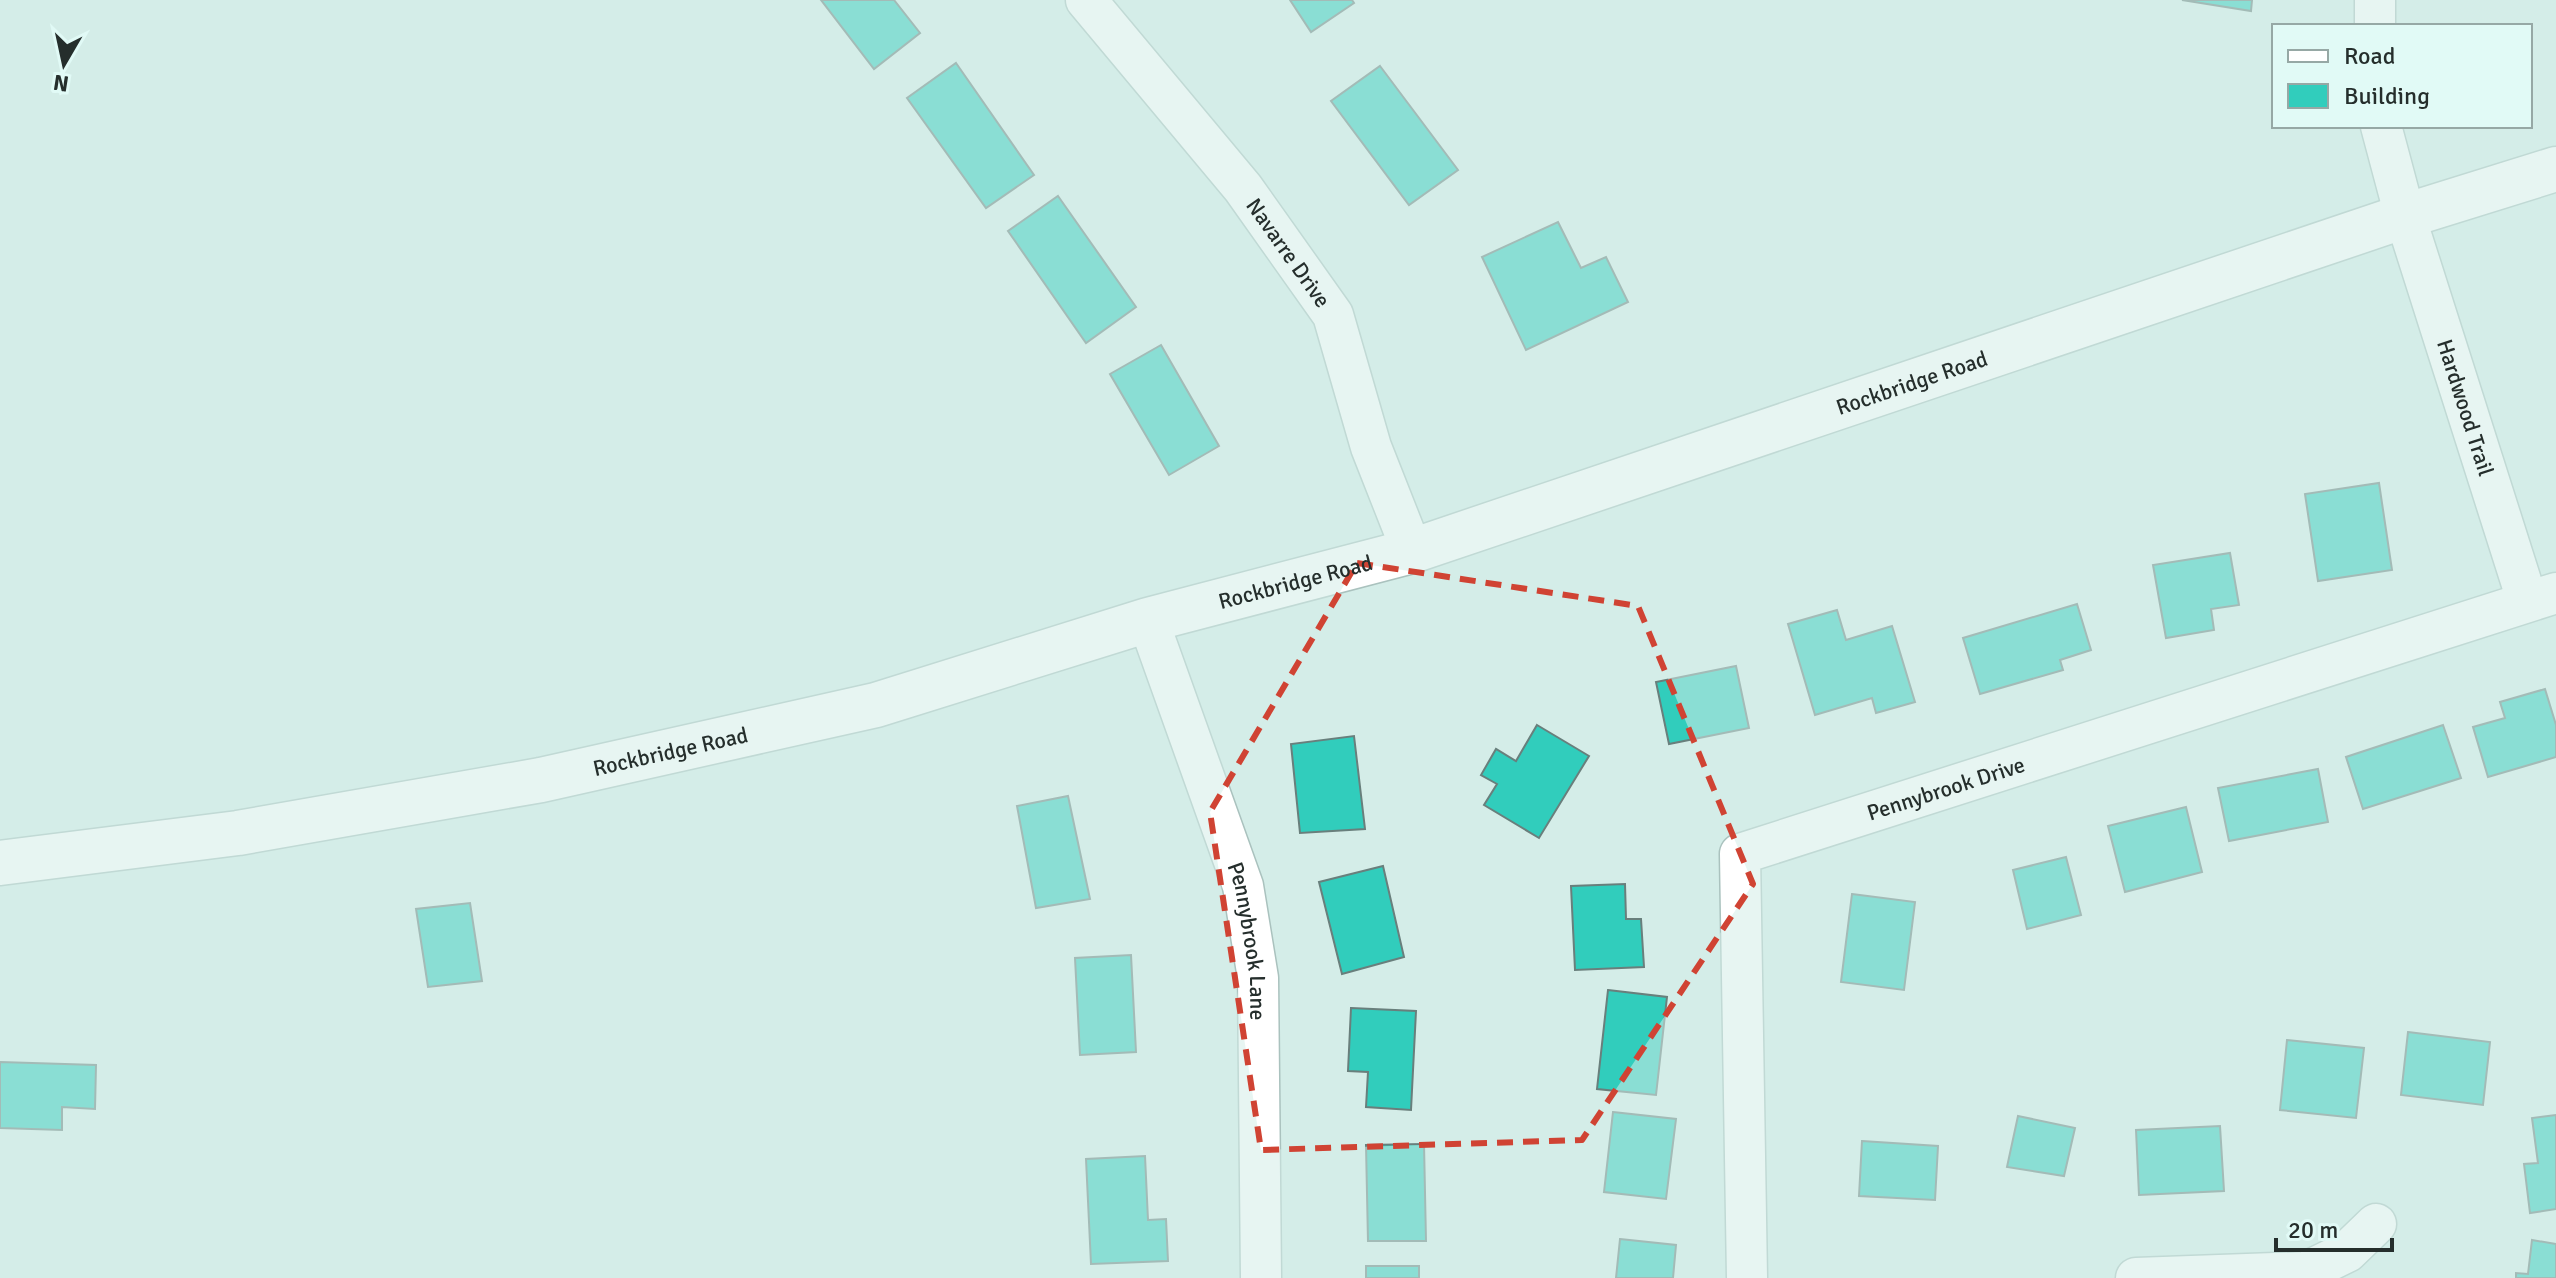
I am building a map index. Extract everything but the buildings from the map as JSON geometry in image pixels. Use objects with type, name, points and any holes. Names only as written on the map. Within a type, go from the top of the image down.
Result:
[{"type":"main road","name":"Rockbridge Road","points":[[0,863],[238,833],[541,780],[876,705],[1148,620],[1412,551],[2405,216],[2556,169]]},
{"type":"street","name":"Navarre Drive","points":[[1086,0],[1243,188],[1333,315],[1371,447],[1412,551]]},
{"type":"street","points":[[2375,0],[2375,24]]},
{"type":"street","name":"Hardwood Trail","points":[[2382,128],[2405,216],[2541,596]]},
{"type":"street","name":"Pennybrook Drive","points":[[1747,1278],[1740,854],[2541,596]]},
{"type":"street","name":"Pennybrook Lane","points":[[1148,620],[1243,886],[1258,978],[1261,1278]]},
{"type":"street","points":[[2136,1278],[2306,1272],[2347,1252],[2376,1224]]},
{"type":"highlighted area","points":[[1357,563],[1638,606],[1753,884],[1582,1140],[1261,1150],[1210,812]]}]
